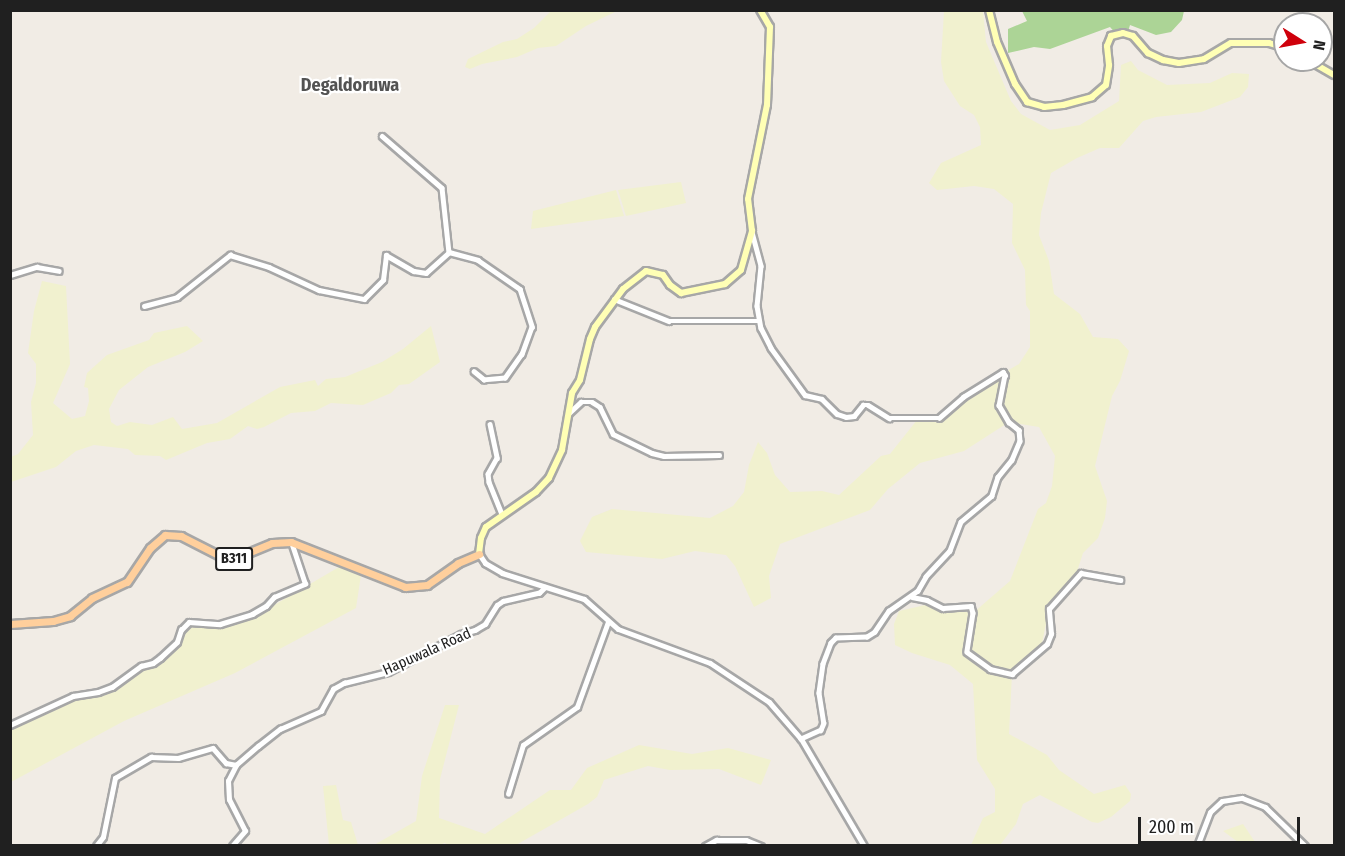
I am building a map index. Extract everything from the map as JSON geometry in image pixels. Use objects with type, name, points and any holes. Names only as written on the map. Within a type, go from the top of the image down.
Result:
[{"type":"main road","points":[[291,542],[405,587],[427,585],[458,563],[479,554],[483,532],[502,515],[536,492],[549,478],[562,450],[566,416],[590,339],[614,299],[646,271],[663,275],[669,285],[681,292],[725,284],[741,270],[752,231],[748,199],[767,105],[771,51],[770,27],[760,10]]},
{"type":"main road","points":[[989,10],[997,42],[1015,84],[1027,102],[1044,107],[1063,105],[1092,97],[1106,85],[1109,65],[1107,46],[1111,36],[1123,33],[1133,36],[1148,53],[1163,60],[1179,63],[1204,59],[1231,43],[1273,44]]},
{"type":"main road","name":"B311","points":[[10,624],[53,621],[70,616],[92,598],[127,582],[150,548],[165,535],[182,536],[226,559],[233,559],[272,543],[291,542]]},
{"type":"street","points":[[382,136],[442,188],[448,252]]},
{"type":"street","points":[[752,231],[761,266],[759,321],[771,348],[805,395],[822,399],[837,414],[846,417],[854,416],[863,405],[868,405],[889,418],[939,418],[963,397],[1003,372],[1005,375],[999,405],[1001,411],[1019,430],[1020,441],[1012,460],[998,477],[992,496],[961,522],[950,551],[912,597],[889,611],[875,632],[867,637],[836,638],[831,644],[824,664],[819,693],[824,723],[821,730],[801,739]]},
{"type":"street","points":[[144,306],[177,297],[230,255],[269,267],[319,290],[364,299],[383,280],[386,255],[395,258],[414,271],[426,273],[448,252]]},
{"type":"street","points":[[448,252],[478,260],[520,289],[532,327],[522,354],[504,378],[484,380],[474,372]]},
{"type":"street","points":[[10,275],[37,267],[59,271]]},
{"type":"street","points":[[614,299],[669,321],[759,321]]},
{"type":"street","points":[[566,416],[581,402],[592,402],[600,407],[613,434],[652,453],[664,456],[718,455]]},
{"type":"street","points":[[490,424],[497,458],[488,474],[489,482],[502,515]]},
{"type":"street","points":[[10,725],[73,696],[98,693],[112,687],[141,666],[153,663],[160,658],[177,642],[181,630],[189,622],[220,624],[252,614],[266,606],[274,597],[305,584],[291,542]]},
{"type":"street","points":[[479,554],[493,569],[584,599],[608,622],[641,640],[672,648],[710,663],[769,702],[801,739],[832,795],[864,843],[858,846]]},
{"type":"street","points":[[912,597],[927,600],[943,608],[971,606],[974,613],[967,652],[990,669],[1011,674],[1047,644],[1051,634],[1049,609],[1081,573],[1120,580]]},
{"type":"street","name":"Hapuwala Road","points":[[236,765],[280,729],[321,711],[333,689],[344,683],[388,672],[485,624],[497,605],[503,601],[539,593],[545,587]]},
{"type":"street","points":[[508,794],[523,745],[577,707],[608,622]]},
{"type":"street","points":[[96,846],[103,837],[116,778],[152,757],[178,758],[213,748],[226,763],[236,765],[228,781],[229,800],[244,831],[232,846]]},
{"type":"street","points":[[1197,846],[1210,812],[1222,801],[1242,798],[1265,807],[1305,846]]},
{"type":"street","points":[[705,846],[716,840],[746,840],[761,846]]},
{"type":"green space","points":[[552,10],[617,11],[586,26],[556,46],[538,48],[517,57],[482,64],[470,69],[465,67],[468,59],[503,42],[517,39],[534,28]]},
{"type":"green space","points":[[944,11],[983,11],[986,42],[1011,101],[1021,114],[1050,130],[1080,125],[1119,101],[1121,65],[1131,61],[1138,70],[1167,85],[1210,83],[1232,73],[1249,74],[1248,87],[1240,97],[1201,112],[1156,117],[1143,121],[1119,148],[1100,148],[1051,173],[1041,213],[1039,235],[1049,261],[1054,294],[1080,314],[1093,337],[1118,339],[1129,351],[1120,381],[1112,396],[1095,466],[1107,501],[1105,518],[1098,538],[1083,553],[1074,581],[1049,609],[1041,648],[1012,674],[1009,734],[1047,755],[1059,770],[1094,794],[1125,785],[1131,794],[1130,801],[1111,817],[1098,823],[1040,795],[1023,804],[1016,824],[1000,845],[971,845],[983,818],[995,812],[995,789],[977,760],[973,684],[950,665],[895,645],[894,624],[899,611],[934,603],[973,613],[1010,581],[1038,509],[1046,503],[1052,486],[1055,456],[1039,427],[1009,422],[964,451],[920,463],[888,489],[870,510],[780,544],[769,576],[771,598],[754,607],[735,566],[726,555],[695,551],[662,559],[586,552],[580,541],[592,517],[612,509],[710,518],[733,506],[744,492],[749,465],[758,442],[767,453],[775,475],[790,492],[822,491],[839,495],[881,456],[890,454],[917,420],[939,418],[963,397],[1019,364],[1030,347],[1030,311],[1026,305],[1025,270],[1012,243],[1013,204],[994,189],[974,186],[937,190],[929,183],[941,163],[981,145],[980,127],[974,115],[960,106],[944,81],[941,62]]},
{"type":"green space","points":[[1022,11],[1184,11],[1182,20],[1171,32],[1156,35],[1130,25],[1127,35],[1118,36],[1110,27],[1050,49],[1034,47],[1008,53],[1008,29],[1027,21]]},
{"type":"green space","points":[[681,182],[686,203],[626,216],[618,190]]},
{"type":"green space","points":[[616,190],[624,216],[531,229],[533,211]]},
{"type":"green space","points":[[42,281],[66,286],[70,364],[53,403],[72,419],[85,416],[89,401],[88,388],[84,387],[87,373],[107,355],[149,340],[154,333],[187,326],[203,341],[185,352],[148,367],[119,390],[109,409],[111,422],[117,426],[130,422],[152,425],[173,417],[182,429],[217,423],[280,387],[315,380],[318,386],[326,379],[345,377],[382,362],[403,349],[431,326],[440,362],[409,384],[399,385],[391,393],[363,405],[331,403],[315,411],[291,413],[264,427],[257,429],[248,426],[230,439],[207,443],[166,460],[160,456],[135,455],[128,449],[94,445],[76,451],[56,467],[11,482],[11,457],[18,454],[33,435],[31,402],[36,383],[36,364],[28,353],[34,311]]},
{"type":"green space","points":[[339,567],[361,575],[356,608],[235,673],[124,721],[11,782],[12,728],[73,700],[107,692],[165,658],[182,641],[188,627],[200,625],[221,629],[259,614]]},
{"type":"green space","points":[[445,705],[459,705],[440,779],[439,818],[485,834],[550,790],[571,790],[587,768],[639,745],[692,754],[728,748],[771,760],[761,785],[719,769],[670,770],[648,766],[604,780],[597,797],[588,804],[516,845],[448,846],[445,843],[437,846],[374,845],[416,821],[422,776]]},
{"type":"green space","points":[[336,785],[343,820],[351,822],[358,845],[329,845],[323,786]]},
{"type":"green space","points":[[1243,824],[1257,845],[1242,845],[1223,831]]},
{"type":"district","name":"Degaldoruwa","points":[[350,85]]}]
